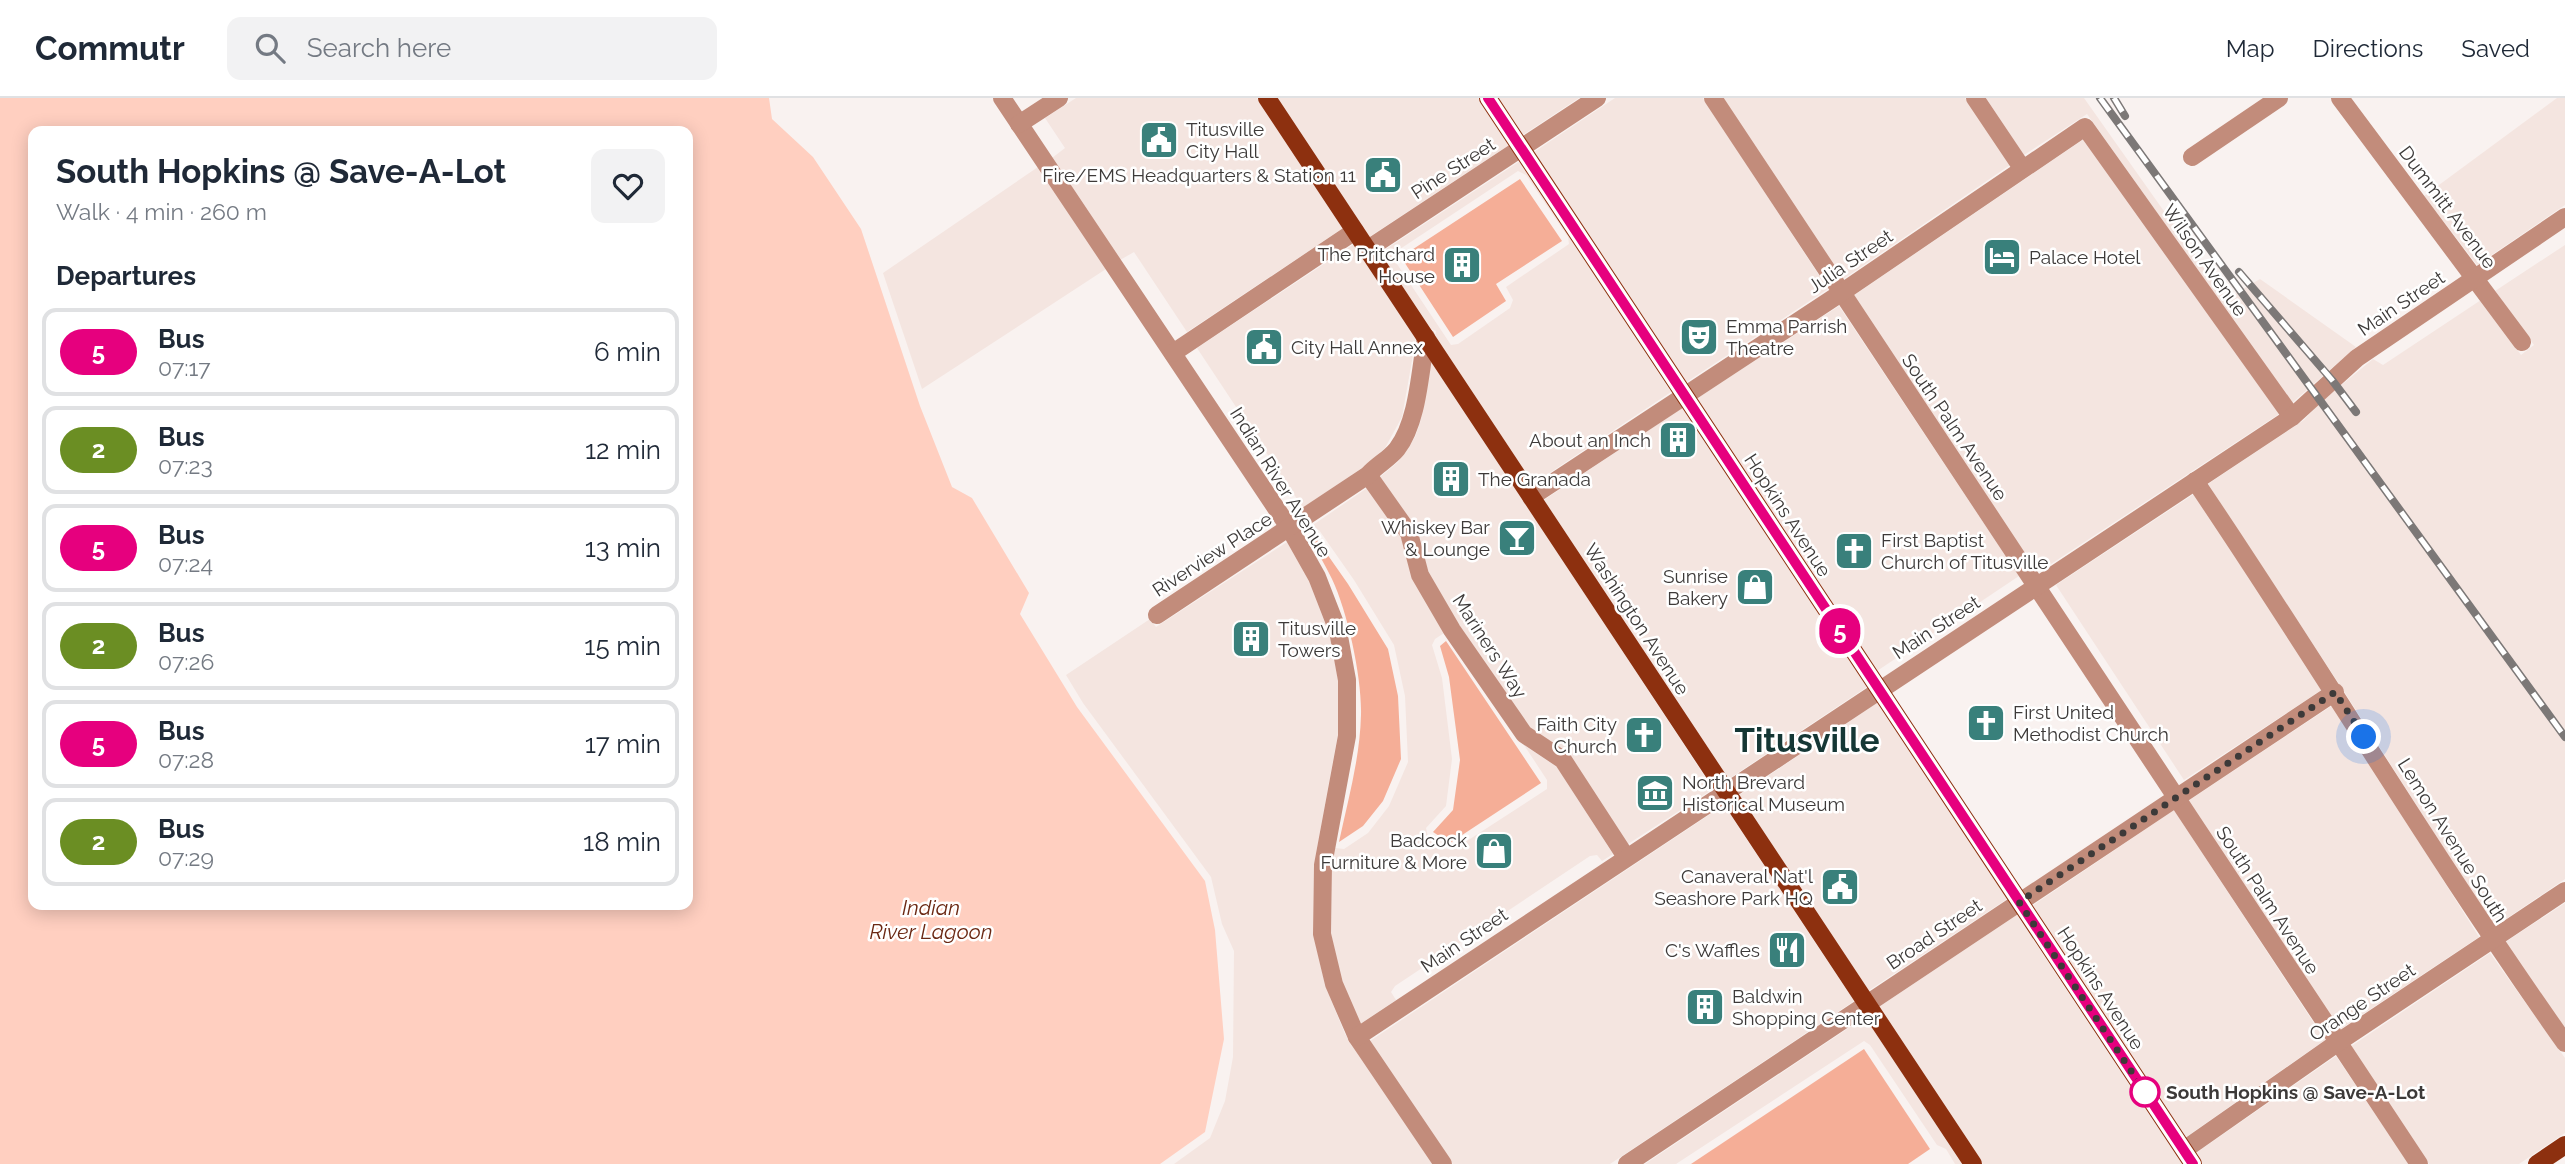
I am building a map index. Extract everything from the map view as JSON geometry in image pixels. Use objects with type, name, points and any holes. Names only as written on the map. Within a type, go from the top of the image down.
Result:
[{"type":"main road","name":"Washington Avenue","points":[[1267,98],[1973,1164]]},
{"type":"main road","name":"Hopkins Avenue","points":[[1488,98],[2189,1157]]},
{"type":"main road","points":[[2537,1164],[2565,1145]]},
{"type":"street","name":"Indian River Avenue","points":[[1002,98],[1290,529],[1317,578],[1338,631],[1347,680],[1347,736],[1323,865],[1322,934],[1334,984],[1357,1037],[1443,1164]]},
{"type":"street","points":[[1019,124],[1059,98]]},
{"type":"street","name":"Pine Street","points":[[1368,249],[1597,98]]},
{"type":"street","name":"South Palm Avenue","points":[[1713,98],[2419,1164]]},
{"type":"street","points":[[1975,98],[2022,168]]},
{"type":"street","points":[[2192,157],[2279,98]]},
{"type":"street","name":"Dummitt Avenue","points":[[2340,98],[2522,342]]},
{"type":"street","name":"Julia Street","points":[[1531,497],[1841,293],[2085,127]]},
{"type":"street","name":"Wilson Avenue","points":[[2085,127],[2292,417]]},
{"type":"street","name":"Main Street","points":[[1357,1037],[2292,417],[2357,358],[2565,217]]},
{"type":"street","points":[[1172,353],[1355,232]]},
{"type":"street","name":"Riverview Place","points":[[1157,615],[1290,529],[1368,475],[1391,455],[1411,421],[1426,337]]},
{"type":"street","name":"Mariners Way","points":[[1368,475],[1409,533],[1420,575],[1452,630],[1524,734],[1563,760],[1626,857]]},
{"type":"street","name":"Lemon Avenue South","points":[[2195,481],[2335,692],[2492,940],[2565,1043]]},
{"type":"street","name":"Broad Street","points":[[1627,1164],[2335,692]]},
{"type":"street","name":"Orange Street","points":[[2189,1157],[2337,1043],[2565,891]]},
{"type":"shaded area","points":[[1076,98],[1257,98],[1343,228],[1187,332],[1134,252],[1120,260],[1052,158],[1065,148],[1045,118]]},
{"type":"shaded area","points":[[1277,98],[1478,98],[1509,145],[1369,237]]},
{"type":"shaded area","points":[[1498,98],[1579,98],[1523,135]]},
{"type":"shaded area","points":[[1615,98],[1703,98],[1828,289],[1685,383],[1534,152]]},
{"type":"shaded area","points":[[1723,98],[1965,98],[2010,165],[1842,280]]},
{"type":"shaded area","points":[[1986,98],[2084,98],[2226,299],[2260,279],[2356,347],[2292,403],[2087,114],[2024,155]]},
{"type":"shaded area","points":[[2557,98],[2565,98],[2565,205],[2477,265],[2424,196]]},
{"type":"shaded area","points":[[2084,139],[2279,414],[2045,568],[2040,561],[2033,566],[1853,296]]},
{"type":"shaded area","points":[[1520,161],[1671,392],[1533,484],[1435,336],[1436,331],[1431,329],[1380,253]],"holes":[[[1518,171],[1526,175],[1568,237],[1569,244],[1506,287],[1513,300],[1510,308],[1458,344],[1451,345],[1395,261],[1394,253]]]},
{"type":"shaded area","points":[[1038,167],[1106,269],[922,389],[883,273]]},
{"type":"shaded area","points":[[1520,179],[1562,241],[1496,284],[1506,301],[1453,337],[1401,257]]},
{"type":"shaded area","points":[[1354,244],[1416,338],[1402,417],[1385,448],[1362,468],[1303,508],[1197,348]]},
{"type":"shaded area","points":[[2565,245],[2565,879],[2494,927],[2208,484],[2304,420],[2322,401],[2373,359],[2383,365],[2481,300],[2521,355],[2534,345],[2495,291]]},
{"type":"shaded area","points":[[1839,306],[2019,576],[1877,671],[1696,399]]},
{"type":"shaded area","points":[[1431,360],[1713,789],[1628,844],[1529,728],[1459,625],[1428,572],[1416,528],[1380,477],[1398,462],[1415,437]]},
{"type":"shaded area","points":[[1682,408],[1867,687],[1727,780],[1544,500]]},
{"type":"shaded area","points":[[1367,488],[1401,536],[1444,633],[1435,639],[1432,645],[1442,678],[1452,759],[1446,806],[1426,828],[1428,837],[1446,849],[1453,850],[1547,789],[1547,780],[1524,745],[1557,767],[1613,854],[1602,861],[1597,855],[1590,856],[1395,986],[1391,992],[1396,1000],[1360,1024],[1342,982],[1331,934],[1332,867],[1335,848],[1344,849],[1368,833],[1389,806],[1408,762],[1405,696],[1394,645],[1319,530],[1310,527]]},
{"type":"shaded area","points":[[2194,494],[2323,689],[2184,780],[2056,585]]},
{"type":"shaded area","points":[[1313,534],[1388,649],[1398,696],[1401,759],[1383,801],[1363,826],[1339,842],[1358,747],[1361,700],[1343,609],[1332,579],[1309,537]]},
{"type":"shaded area","points":[[1287,542],[1309,581],[1329,633],[1338,679],[1338,734],[1314,864],[1313,932],[1325,985],[1345,1034],[1433,1164],[1174,1164],[1210,1138],[1225,1101],[1233,1057],[1234,951],[1222,924],[1211,877],[1083,703],[1066,675],[1150,619],[1156,627]]},
{"type":"shaded area","points":[[1446,641],[1541,783],[1450,843],[1433,832],[1453,810],[1460,760],[1449,677],[1440,646]]},
{"type":"shaded area","points":[[1877,703],[2007,899],[1868,991],[1738,796]]},
{"type":"shaded area","points":[[2333,705],[2479,937],[2339,1030],[2188,801]]},
{"type":"shaded area","points":[[1724,805],[1854,1001],[1610,1164],[1453,1164],[1370,1041]]},
{"type":"shaded area","points":[[2174,810],[2325,1040],[2186,1137],[2032,906]]},
{"type":"shaded area","points":[[2565,903],[2565,1029],[2504,943]]},
{"type":"shaded area","points":[[2017,915],[2183,1164],[1983,1164],[1879,1007]]},
{"type":"shaded area","points":[[2490,953],[2565,1058],[2565,1133],[2519,1164],[2429,1164],[2350,1047]]},
{"type":"shaded area","points":[[1865,1017],[1962,1164],[1955,1164],[1946,1149],[1937,1145],[1870,1045],[1864,1041],[1676,1164],[1645,1164]]},
{"type":"shaded area","points":[[1864,1049],[1930,1149],[1908,1164],[1691,1164]]},
{"type":"shaded area","points":[[2336,1056],[2409,1164],[2203,1164],[2196,1153]]},
{"type":"water","name":"Indian River Lagoon","points":[[0,98],[769,98],[772,119],[813,157],[861,229],[920,406],[952,487],[972,498],[1029,593],[1020,614],[1077,707],[1205,881],[1215,930],[1224,1039],[1205,1132],[1160,1164],[0,1164]]},
{"type":"railway","points":[[2100,98],[2565,737]]},
{"type":"railway","points":[[2114,98],[2125,116]]},
{"type":"railway","points":[[2239,272],[2332,380],[2356,412]]},
{"type":"bus line","name":"5","points":[[1488,98],[2193,1164]]},
{"type":"place","name":"Titusville City Hall","points":[[1159,140]]},
{"type":"place","name":"Fire/EMS Headquarters & Station 11","points":[[1383,175]]},
{"type":"place","name":"Palace Hotel","points":[[2002,257]]},
{"type":"place","name":"The Pritchard House","points":[[1462,265]]},
{"type":"place","name":"Emma Parrish Theatre","points":[[1699,337]]},
{"type":"place","name":"City Hall Annex","points":[[1264,347]]},
{"type":"place","name":"About an Inch","points":[[1678,440]]},
{"type":"place","name":"The Granada","points":[[1451,479]]},
{"type":"place","name":"Whiskey Bar & Lounge","points":[[1517,538]]},
{"type":"place","name":"First Baptist Church of Titusville","points":[[1854,551]]},
{"type":"place","name":"Sunrise Bakery","points":[[1755,587]]},
{"type":"place","name":"Titusville Towers","points":[[1251,639]]},
{"type":"place","name":"First United Methodist Church","points":[[1986,723]]},
{"type":"place","name":"Faith City Church","points":[[1644,735]]},
{"type":"place","name":"North Brevard Historical Museum","points":[[1655,793]]},
{"type":"place","name":"Badcock Furniture & More","points":[[1494,851]]},
{"type":"place","name":"Canaveral Nat'l Seashore Park HQ","points":[[1840,887]]},
{"type":"place","name":"C's Waffles","points":[[1787,950]]},
{"type":"place","name":"Baldwin Shopping Center","points":[[1705,1007]]},
{"type":"place","name":"South Hopkins @ Save-A-Lot","points":[[2145,1092]]},
{"type":"district","name":"Titusville","points":[[1807,740]]},
{"type":"route","points":[[2145,1092],[2019,902],[2335,692],[2364,737]]}]
